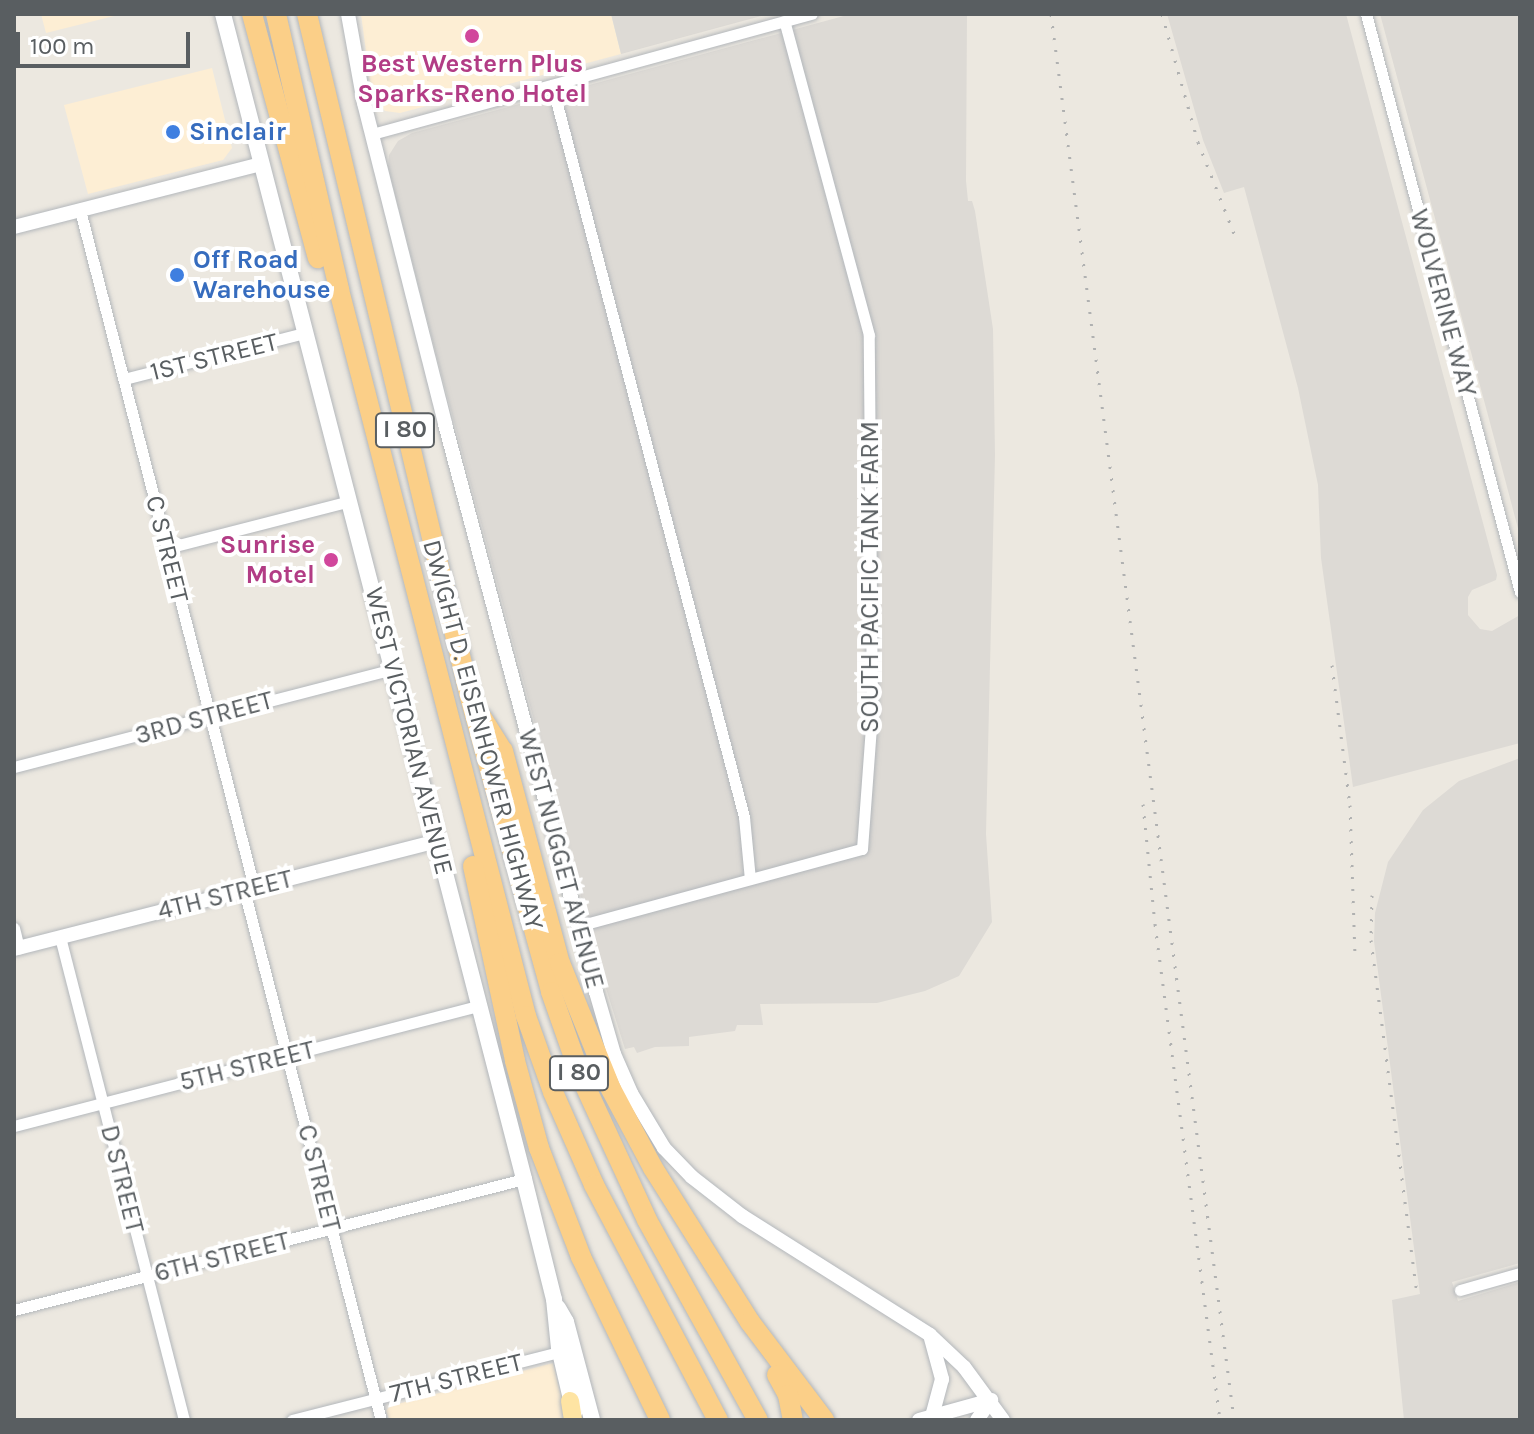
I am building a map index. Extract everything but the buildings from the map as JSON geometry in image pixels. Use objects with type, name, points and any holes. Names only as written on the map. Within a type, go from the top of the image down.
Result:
[{"type":"highway","points":[[252,14],[343,349],[370,413]]},
{"type":"highway","name":"DWIGHT D. EISENHOWER HIGHWAY","points":[[276,14],[370,413],[460,772],[526,1016],[553,1092],[594,1185],[718,1420]]},
{"type":"highway","name":"DWIGHT D. EISENHOWER HIGHWAY","points":[[307,14],[470,697],[551,992],[581,1077],[647,1220],[758,1420]]},
{"type":"highway","points":[[470,697],[503,751],[552,940],[594,1053],[653,1168],[750,1322],[788,1395],[793,1420]]},
{"type":"highway","points":[[460,772],[468,839],[530,1120],[581,1257],[660,1420]]},
{"type":"highway","points":[[750,1322],[824,1420]]},
{"type":"main road","name":"WEST VICTORIAN AVENUE","points":[[223,14],[554,1299],[566,1322],[570,1401]]},
{"type":"main road","name":"WEST VICTORIAN AVENUE","points":[[566,1350],[592,1420]]},
{"type":"main road","points":[[570,1401],[575,1420]]},
{"type":"street","name":"WEST NUGGET AVENUE","points":[[348,14],[372,134],[578,926],[618,1063],[641,1111],[671,1156],[723,1202],[930,1335],[964,1367],[1003,1420]]},
{"type":"street","points":[[372,134],[812,14]]},
{"type":"street","name":"WOLVERINE WAY","points":[[1366,14],[1520,592]]},
{"type":"street","name":"SOUTH PACIFIC TANK FARM","points":[[578,926],[862,849],[872,712],[869,335],[784,21]]},
{"type":"street","points":[[552,85],[744,817],[750,879]]},
{"type":"street","points":[[14,227],[261,164]]},
{"type":"street","name":"C STREET","points":[[80,210],[211,717],[287,1056],[381,1420]]},
{"type":"street","name":"1ST STREET","points":[[124,379],[305,333]]},
{"type":"street","points":[[167,548],[350,501]]},
{"type":"street","name":"3RD STREET","points":[[14,767],[393,669]]},
{"type":"street","name":"4TH STREET","points":[[17,948],[437,841]]},
{"type":"street","points":[[14,928],[17,948]]},
{"type":"street","name":"D STREET","points":[[60,937],[184,1420]]},
{"type":"street","name":"5TH STREET","points":[[14,1126],[479,1006]]},
{"type":"street","name":"6TH STREET","points":[[14,1310],[524,1179]]},
{"type":"street","points":[[1460,1290],[1520,1273]]},
{"type":"street","points":[[925,1418],[942,1379],[930,1335]]},
{"type":"street","name":"7TH STREET","points":[[292,1420],[566,1350]]},
{"type":"street","points":[[925,1418],[991,1400]]},
{"type":"street","points":[[977,1420],[991,1400]]},
{"type":"shaded area","points":[[41,14],[122,14],[46,33]]},
{"type":"shaded area","points":[[361,14],[611,14],[621,54],[400,113],[385,111],[375,100],[370,82]]},
{"type":"shaded area","points":[[611,14],[769,14],[621,54]]},
{"type":"shaded area","points":[[851,14],[967,14],[966,181],[968,201],[972,201],[975,211],[993,329],[995,455],[986,834],[992,922],[959,976],[925,991],[877,1003],[760,1004],[763,1025],[737,1025],[735,1031],[689,1037],[689,1046],[655,1047],[637,1053],[634,1047],[625,1049],[604,982],[437,358],[388,167],[389,155],[398,141],[412,133]]},
{"type":"shaded area","points":[[1167,14],[1346,14],[1497,575],[1496,580],[1472,590],[1468,597],[1468,615],[1480,629],[1492,631],[1520,615],[1520,743],[1353,787],[1321,558],[1318,485],[1298,388],[1244,187],[1224,193],[1203,140]]},
{"type":"shaded area","points":[[1380,14],[1520,14],[1520,536],[1489,419]]},
{"type":"shaded area","points":[[212,68],[232,148],[223,160],[88,194],[64,105]]},
{"type":"shaded area","points":[[1520,758],[1520,1263],[1452,1282],[1458,1301],[1520,1282],[1520,1420],[1404,1420],[1392,1300],[1420,1294],[1374,941],[1375,913],[1388,862],[1423,810],[1459,781]]},
{"type":"shaded area","points":[[553,1363],[566,1420],[389,1420],[386,1411],[390,1406]]},
{"type":"railway","points":[[1051,14],[1234,1420]]},
{"type":"railway","points":[[1162,14],[1198,142],[1237,241]]},
{"type":"railway","points":[[1332,665],[1350,805],[1355,954]]},
{"type":"railway","points":[[1143,804],[1155,924],[1220,1420]]},
{"type":"railway","points":[[1372,895],[1371,940],[1417,1292]]},
{"type":"place","name":"Best Western Plus Sparks-Reno Hotel","points":[[472,36]]},
{"type":"place","name":"Sinclair","points":[[173,132]]},
{"type":"place","name":"Off Road Warehouse","points":[[177,275]]},
{"type":"place","name":"Sunrise Motel","points":[[331,560]]}]
